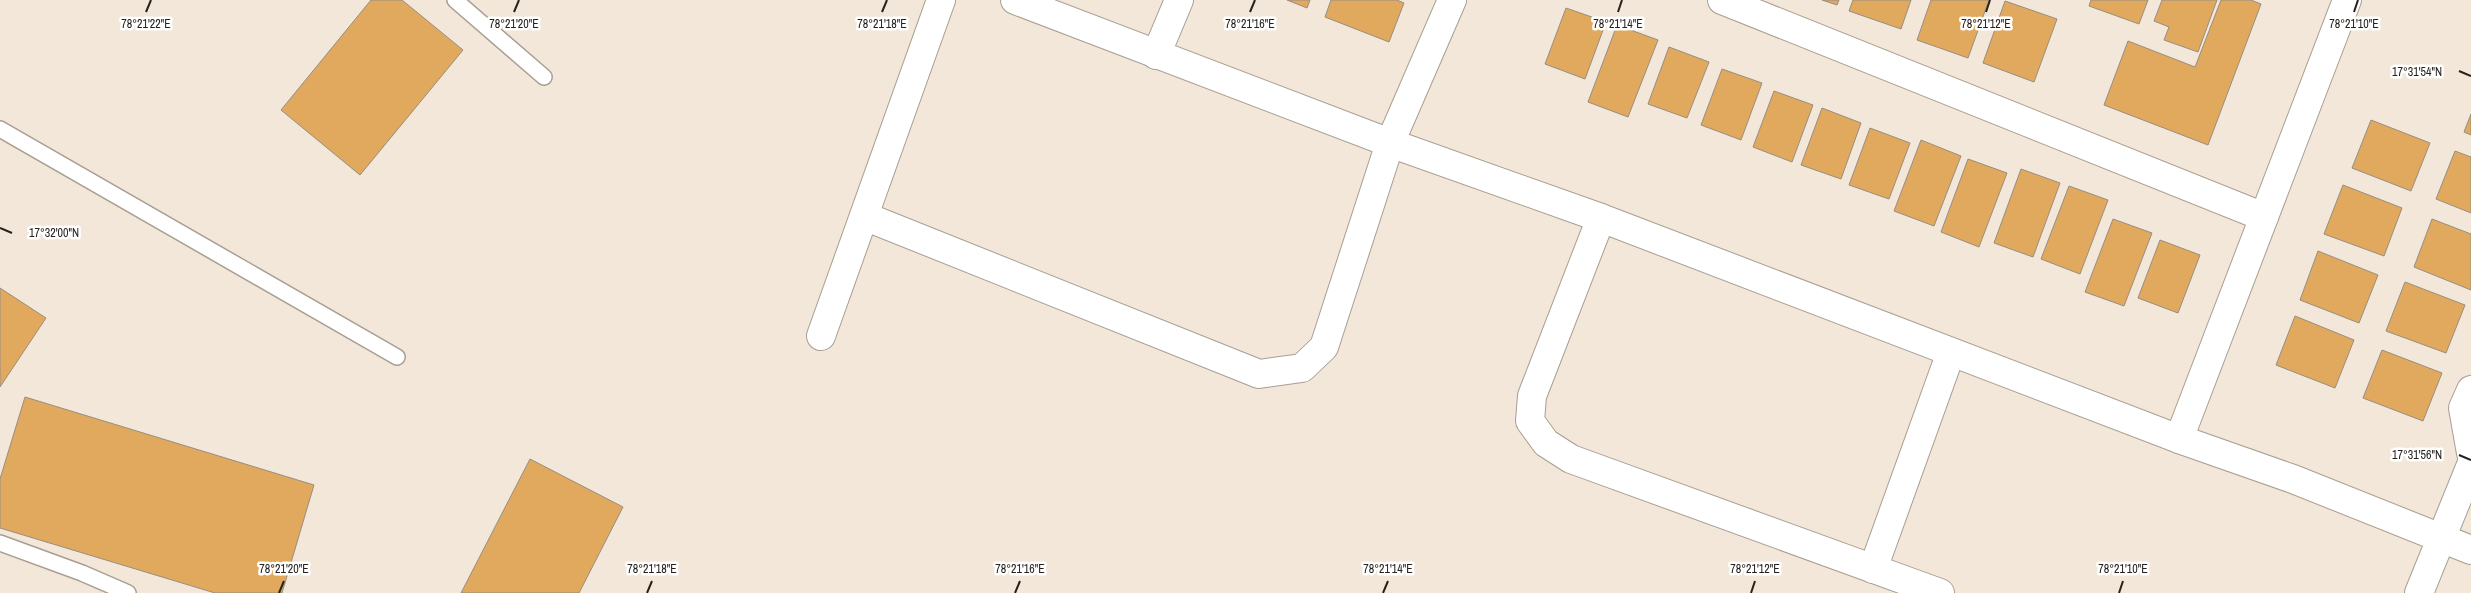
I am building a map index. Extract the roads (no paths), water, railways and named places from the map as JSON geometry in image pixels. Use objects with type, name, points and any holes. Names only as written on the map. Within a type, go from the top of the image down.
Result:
[{"type":"street","points":[[820,336],[942,0]]},
{"type":"street","points":[[1015,0],[1390,143],[1601,218],[2179,439],[2293,479],[2471,550]]},
{"type":"street","points":[[1156,55],[1179,0]]},
{"type":"street","points":[[864,216],[1259,374],[1302,368],[1324,347],[1390,143],[1452,0]]},
{"type":"street","points":[[1722,0],[2264,217]]},
{"type":"street","points":[[2179,439],[2347,0]]},
{"type":"street","points":[[1601,218],[1532,396],[1530,422],[1546,443],[1571,459],[1884,579],[1940,593]]},
{"type":"street","points":[[1884,579],[1951,352]]},
{"type":"street","points":[[2471,390],[2463,408],[2471,453]]},
{"type":"street","points":[[2419,593],[2471,465]]},
{"type":"lane","points":[[455,0],[544,77]]},
{"type":"lane","points":[[0,129],[397,357]]},
{"type":"lane","points":[[0,544],[82,573],[128,593]]}]
